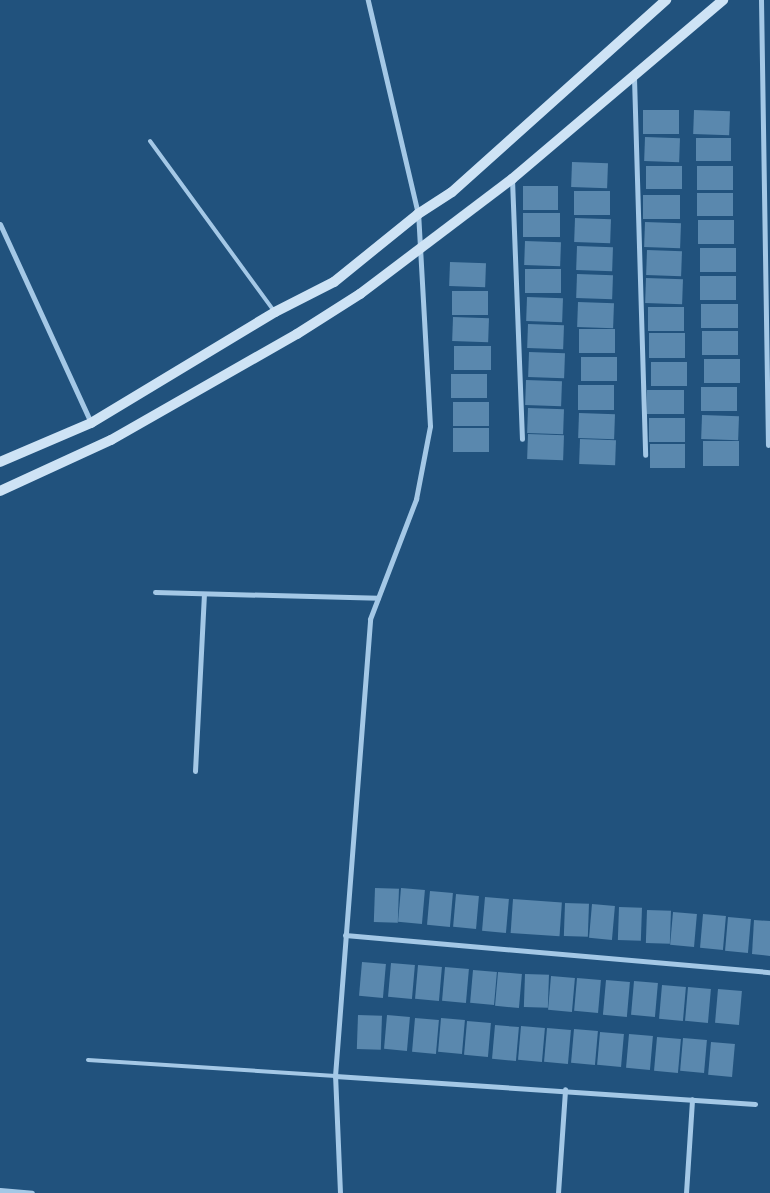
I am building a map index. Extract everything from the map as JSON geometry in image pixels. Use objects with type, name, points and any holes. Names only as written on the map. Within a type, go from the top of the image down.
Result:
[{"type":"street","points":[[340,1193],[335,1076],[370,619],[416,499],[430,426],[418,214],[368,0]]},
{"type":"street","points":[[0,462],[91,423],[275,312],[334,282],[418,214],[452,192],[666,0]]},
{"type":"street","points":[[0,491],[111,440],[297,334],[360,294],[420,245],[512,179],[723,0]]},
{"type":"street","points":[[761,0],[768,445]]},
{"type":"street","points":[[634,77],[645,455]]},
{"type":"street","points":[[512,179],[522,439]]},
{"type":"street","points":[[0,224],[91,423]]},
{"type":"street","points":[[155,592],[378,598]]},
{"type":"street","points":[[195,772],[204,594]]},
{"type":"street","points":[[345,935],[770,972]]},
{"type":"street","points":[[335,1076],[565,1089],[755,1104]]},
{"type":"street","points":[[558,1193],[565,1089]]},
{"type":"street","points":[[686,1193],[692,1099]]},
{"type":"street","points":[[0,1190],[32,1193]]},
{"type":"lane","points":[[150,141],[275,312]]},
{"type":"lane","points":[[88,1060],[335,1076]]},
{"type":"building","points":[[643,110],[679,110],[679,134],[643,134]]},
{"type":"building","points":[[694,110],[730,111],[729,135],[693,134]]},
{"type":"building","points":[[645,137],[680,138],[679,162],[644,161]]},
{"type":"building","points":[[696,138],[731,138],[731,161],[696,161]]},
{"type":"building","points":[[572,162],[608,163],[607,188],[571,187]]},
{"type":"building","points":[[646,166],[682,166],[682,189],[646,189]]},
{"type":"building","points":[[697,166],[733,166],[733,190],[697,190]]},
{"type":"building","points":[[523,186],[558,186],[558,210],[523,210]]},
{"type":"building","points":[[574,191],[610,191],[610,215],[574,215]]},
{"type":"building","points":[[697,193],[733,193],[733,216],[697,216]]},
{"type":"building","points":[[643,195],[680,195],[680,219],[643,219]]},
{"type":"building","points":[[523,213],[560,213],[560,237],[523,237]]},
{"type":"building","points":[[575,218],[611,219],[610,243],[574,242]]},
{"type":"building","points":[[698,220],[734,220],[734,244],[698,244]]},
{"type":"building","points":[[645,222],[681,223],[680,248],[644,247]]},
{"type":"building","points":[[525,241],[561,242],[560,266],[524,265]]},
{"type":"building","points":[[577,246],[613,247],[612,271],[576,270]]},
{"type":"building","points":[[700,248],[736,248],[736,272],[700,272]]},
{"type":"building","points":[[647,250],[682,251],[681,276],[646,275]]},
{"type":"building","points":[[450,262],[486,263],[485,287],[449,286]]},
{"type":"building","points":[[525,269],[561,269],[561,293],[525,293]]},
{"type":"building","points":[[577,274],[613,275],[612,299],[576,298]]},
{"type":"building","points":[[700,276],[736,276],[736,300],[700,300]]},
{"type":"building","points":[[646,278],[683,279],[682,304],[645,303]]},
{"type":"building","points":[[452,291],[488,291],[488,315],[452,315]]},
{"type":"building","points":[[527,297],[563,298],[562,322],[526,321]]},
{"type":"building","points":[[578,302],[614,303],[613,328],[577,327]]},
{"type":"building","points":[[701,304],[738,304],[738,328],[701,328]]},
{"type":"building","points":[[648,307],[684,307],[684,331],[648,331]]},
{"type":"building","points":[[453,317],[489,318],[488,342],[452,341]]},
{"type":"building","points":[[528,324],[564,325],[563,349],[527,348]]},
{"type":"building","points":[[579,329],[615,329],[615,353],[579,353]]},
{"type":"building","points":[[702,331],[738,331],[738,355],[702,355]]},
{"type":"building","points":[[649,333],[685,333],[685,358],[649,358]]},
{"type":"building","points":[[454,346],[491,346],[491,370],[454,370]]},
{"type":"building","points":[[529,352],[565,353],[564,378],[528,377]]},
{"type":"building","points":[[581,357],[617,357],[617,381],[581,381]]},
{"type":"building","points":[[704,359],[740,359],[740,383],[704,383]]},
{"type":"building","points":[[651,362],[687,362],[687,386],[651,386]]},
{"type":"building","points":[[451,374],[487,374],[487,398],[451,398]]},
{"type":"building","points":[[526,380],[562,381],[561,406],[525,405]]},
{"type":"building","points":[[578,385],[614,385],[614,410],[578,410]]},
{"type":"building","points":[[701,387],[737,387],[737,411],[701,411]]},
{"type":"building","points":[[647,390],[684,390],[684,414],[647,414]]},
{"type":"building","points":[[453,402],[489,402],[489,426],[453,426]]},
{"type":"building","points":[[528,408],[564,409],[563,434],[527,433]]},
{"type":"building","points":[[579,413],[615,414],[614,439],[578,438]]},
{"type":"building","points":[[702,415],[739,416],[738,440],[701,439]]},
{"type":"building","points":[[649,418],[685,418],[685,442],[649,442]]},
{"type":"building","points":[[453,428],[489,428],[489,452],[453,452]]},
{"type":"building","points":[[528,434],[564,435],[563,460],[527,459]]},
{"type":"building","points":[[580,439],[616,440],[615,465],[579,464]]},
{"type":"building","points":[[703,441],[739,441],[739,466],[703,466]]},
{"type":"building","points":[[650,444],[685,444],[685,468],[650,468]]},
{"type":"building","points":[[375,888],[399,889],[398,923],[374,922]]},
{"type":"building","points":[[401,888],[425,890],[422,924],[398,922]]},
{"type":"building","points":[[430,891],[453,893],[450,927],[427,925]]},
{"type":"building","points":[[456,894],[479,896],[476,929],[453,927]]},
{"type":"building","points":[[485,897],[509,899],[506,933],[482,931]]},
{"type":"building","points":[[513,899],[562,902],[560,936],[511,933]]},
{"type":"building","points":[[565,903],[589,904],[588,937],[564,936]]},
{"type":"building","points":[[592,904],[615,906],[612,940],[589,938]]},
{"type":"building","points":[[619,907],[642,908],[641,941],[618,940]]},
{"type":"building","points":[[647,910],[671,911],[670,944],[646,943]]},
{"type":"building","points":[[673,912],[697,914],[694,947],[670,945]]},
{"type":"building","points":[[703,914],[726,916],[723,950],[700,948]]},
{"type":"building","points":[[728,917],[751,919],[748,953],[725,951]]},
{"type":"building","points":[[754,920],[770,921],[770,956],[752,954]]},
{"type":"building","points":[[362,962],[386,964],[383,998],[359,996]]},
{"type":"building","points":[[391,963],[415,965],[412,999],[388,997]]},
{"type":"building","points":[[418,965],[442,967],[439,1001],[415,999]]},
{"type":"building","points":[[445,967],[469,969],[466,1003],[442,1001]]},
{"type":"building","points":[[473,970],[497,972],[494,1005],[470,1003]]},
{"type":"building","points":[[498,972],[522,974],[519,1008],[495,1006]]},
{"type":"building","points":[[525,974],[549,975],[548,1008],[524,1007]]},
{"type":"building","points":[[551,976],[575,978],[572,1012],[548,1010]]},
{"type":"building","points":[[577,978],[601,980],[598,1013],[574,1011]]},
{"type":"building","points":[[606,980],[630,982],[627,1017],[603,1015]]},
{"type":"building","points":[[634,981],[658,983],[655,1017],[631,1015]]},
{"type":"building","points":[[662,985],[686,987],[683,1021],[659,1019]]},
{"type":"building","points":[[688,987],[711,989],[708,1023],[685,1021]]},
{"type":"building","points":[[718,989],[742,991],[739,1025],[715,1023]]},
{"type":"building","points":[[358,1015],[382,1016],[381,1050],[357,1049]]},
{"type":"building","points":[[387,1015],[410,1017],[407,1051],[384,1049]]},
{"type":"building","points":[[415,1018],[439,1020],[436,1054],[412,1052]]},
{"type":"building","points":[[441,1018],[465,1020],[462,1054],[438,1052]]},
{"type":"building","points":[[467,1021],[491,1023],[488,1057],[464,1055]]},
{"type":"building","points":[[495,1025],[519,1027],[516,1061],[492,1059]]},
{"type":"building","points":[[521,1026],[545,1028],[542,1062],[518,1060]]},
{"type":"building","points":[[547,1028],[571,1030],[568,1064],[544,1062]]},
{"type":"building","points":[[574,1029],[598,1031],[595,1065],[571,1063]]},
{"type":"building","points":[[600,1032],[624,1034],[621,1067],[597,1065]]},
{"type":"building","points":[[629,1034],[653,1036],[650,1070],[626,1068]]},
{"type":"building","points":[[657,1037],[681,1039],[678,1073],[654,1071]]},
{"type":"building","points":[[683,1038],[707,1040],[704,1073],[680,1071]]},
{"type":"building","points":[[711,1042],[735,1044],[732,1077],[708,1075]]}]
